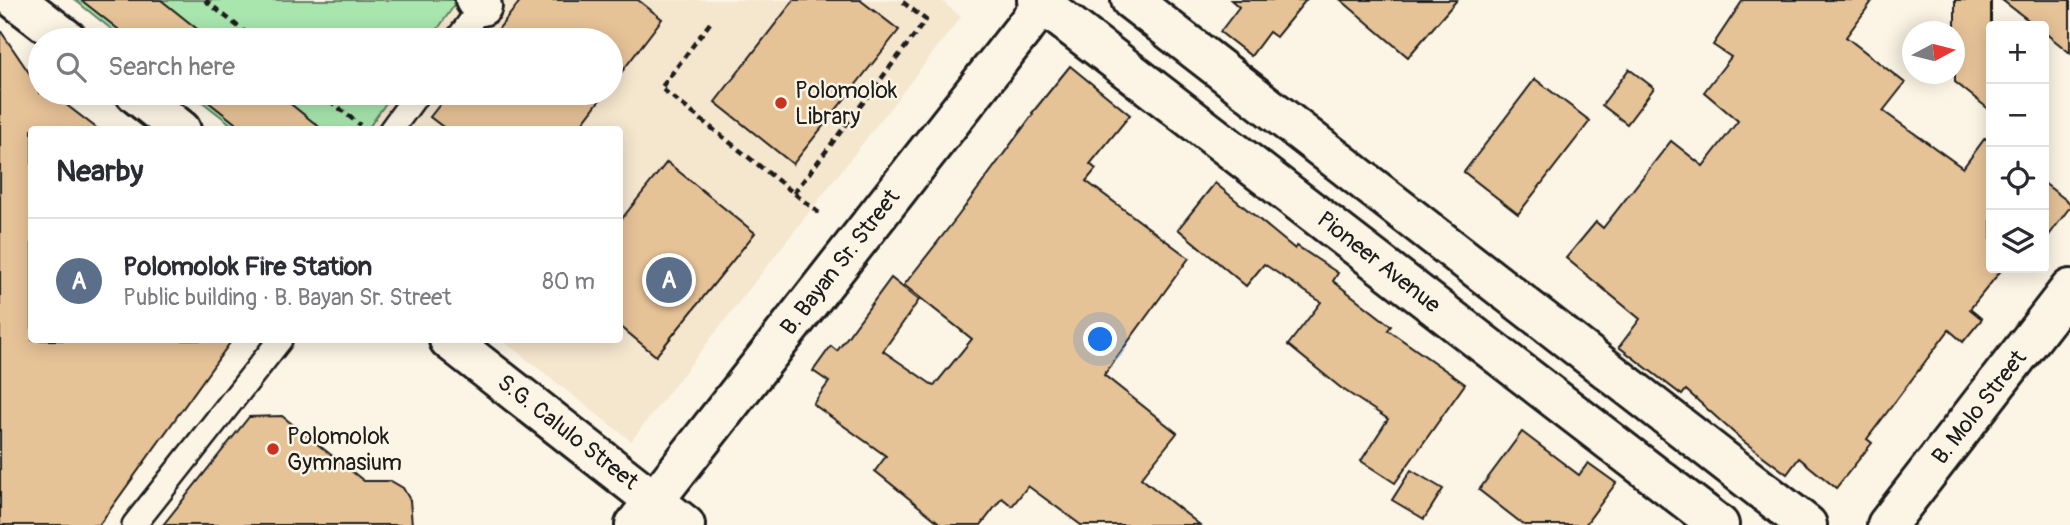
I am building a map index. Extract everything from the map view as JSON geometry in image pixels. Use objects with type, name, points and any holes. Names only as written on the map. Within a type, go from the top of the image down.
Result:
[{"type":"street","points":[[16,0],[52,28]]},
{"type":"street","points":[[1131,0],[1807,525]]},
{"type":"street","name":"Pioneer Avenue","points":[[1042,1],[1720,525]]},
{"type":"street","name":"B. Bayan Sr. Street","points":[[645,512],[1042,1]]},
{"type":"street","points":[[150,105],[176,126]]},
{"type":"street","points":[[1419,294],[1452,249]]},
{"type":"street","name":"B. Molo Street","points":[[1887,525],[2070,289]]},
{"type":"street","name":"S.G. Calulo Street","points":[[452,343],[645,512],[685,525]]},
{"type":"lane","points":[[465,28],[481,2]]},
{"type":"lane","points":[[394,126],[409,105]]},
{"type":"lane","points":[[134,525],[278,343]]},
{"type":"path","points":[[205,0],[240,28]]},
{"type":"path","points":[[794,192],[926,20],[900,0]]},
{"type":"path","points":[[710,23],[661,88],[819,213]]},
{"type":"path","points":[[335,105],[361,126]]},
{"type":"shaded area","points":[[458,0],[941,0],[961,17],[631,441],[506,343],[623,343],[623,126],[370,126],[385,105],[623,105],[623,28],[438,28]]},
{"type":"green space","points":[[75,0],[458,0],[438,28],[110,28]]},
{"type":"green space","points":[[206,105],[385,105],[370,126],[233,126]]},
{"type":"building","points":[[81,0],[161,0],[196,28],[117,28]]},
{"type":"building","points":[[521,0],[638,0],[662,19],[623,70],[623,28],[499,28]]},
{"type":"building","points":[[794,0],[860,0],[899,30],[793,164],[715,102]]},
{"type":"building","points":[[1231,0],[1306,0],[1276,37],[1269,32],[1251,56],[1220,32],[1239,7]]},
{"type":"building","points":[[1341,0],[1457,0],[1408,57]]},
{"type":"building","points":[[1743,0],[1873,0],[1846,37],[1904,84],[1883,111],[1963,168],[1986,139],[1986,273],[1999,273],[1970,309],[1982,319],[1963,342],[1949,330],[1867,439],[1872,443],[1836,488],[1799,458],[1787,474],[1743,441],[1686,390],[1682,395],[1619,347],[1640,319],[1566,258],[1596,222],[1603,228],[1671,141],[1703,166],[1738,121],[1704,92],[1731,57],[1713,45]]},
{"type":"building","points":[[1955,0],[1991,0],[1991,21],[1986,21],[1986,107],[1957,84],[1965,84],[1965,21],[1955,21]]},
{"type":"building","points":[[2002,0],[2070,0],[2070,53],[2049,36],[2049,21],[2029,21]]},
{"type":"building","points":[[0,30],[28,71],[28,105],[67,105],[94,126],[28,126],[28,343],[230,343],[99,525],[0,525]]},
{"type":"building","points":[[1070,66],[1130,115],[1090,164],[1096,169],[1086,181],[1189,258],[1104,375],[1177,433],[1141,478],[1200,525],[1081,525],[1028,486],[1012,506],[1002,498],[981,525],[942,525],[875,471],[886,456],[813,404],[829,382],[813,371],[831,346],[837,351],[891,278],[919,300],[883,351],[934,386],[972,339],[904,285]]},
{"type":"building","points":[[1629,69],[1654,88],[1627,124],[1602,105]]},
{"type":"building","points":[[1535,79],[1590,121],[1518,214],[1464,172]]},
{"type":"building","points":[[212,105],[292,105],[318,126],[239,126]]},
{"type":"building","points":[[440,105],[596,105],[580,126],[442,126],[430,117]]},
{"type":"building","points":[[667,162],[755,233],[656,356],[623,328],[623,217]]},
{"type":"building","points":[[1215,183],[1295,249],[1297,246],[1338,273],[1333,281],[1391,326],[1388,330],[1465,384],[1395,483],[1361,461],[1388,419],[1341,388],[1288,345],[1321,302],[1264,264],[1246,286],[1178,229]]},
{"type":"building","points":[[2049,187],[2070,203],[2070,207],[2049,235]]},
{"type":"building","name":"Polomolok Gymnasium","points":[[282,416],[364,481],[391,481],[403,488],[410,500],[412,525],[163,525],[249,417]]},
{"type":"building","points":[[1522,432],[1579,475],[1588,463],[1616,483],[1585,525],[1524,525],[1479,490]]},
{"type":"building","points":[[1411,470],[1443,489],[1424,519],[1392,500]]},
{"type":"place","name":"Polomolok Library","points":[[781,103]]},
{"type":"place","name":"Polomolok Fire Station","points":[[669,280]]},
{"type":"place","name":"Polomolok Gymnasium","points":[[273,449]]}]
